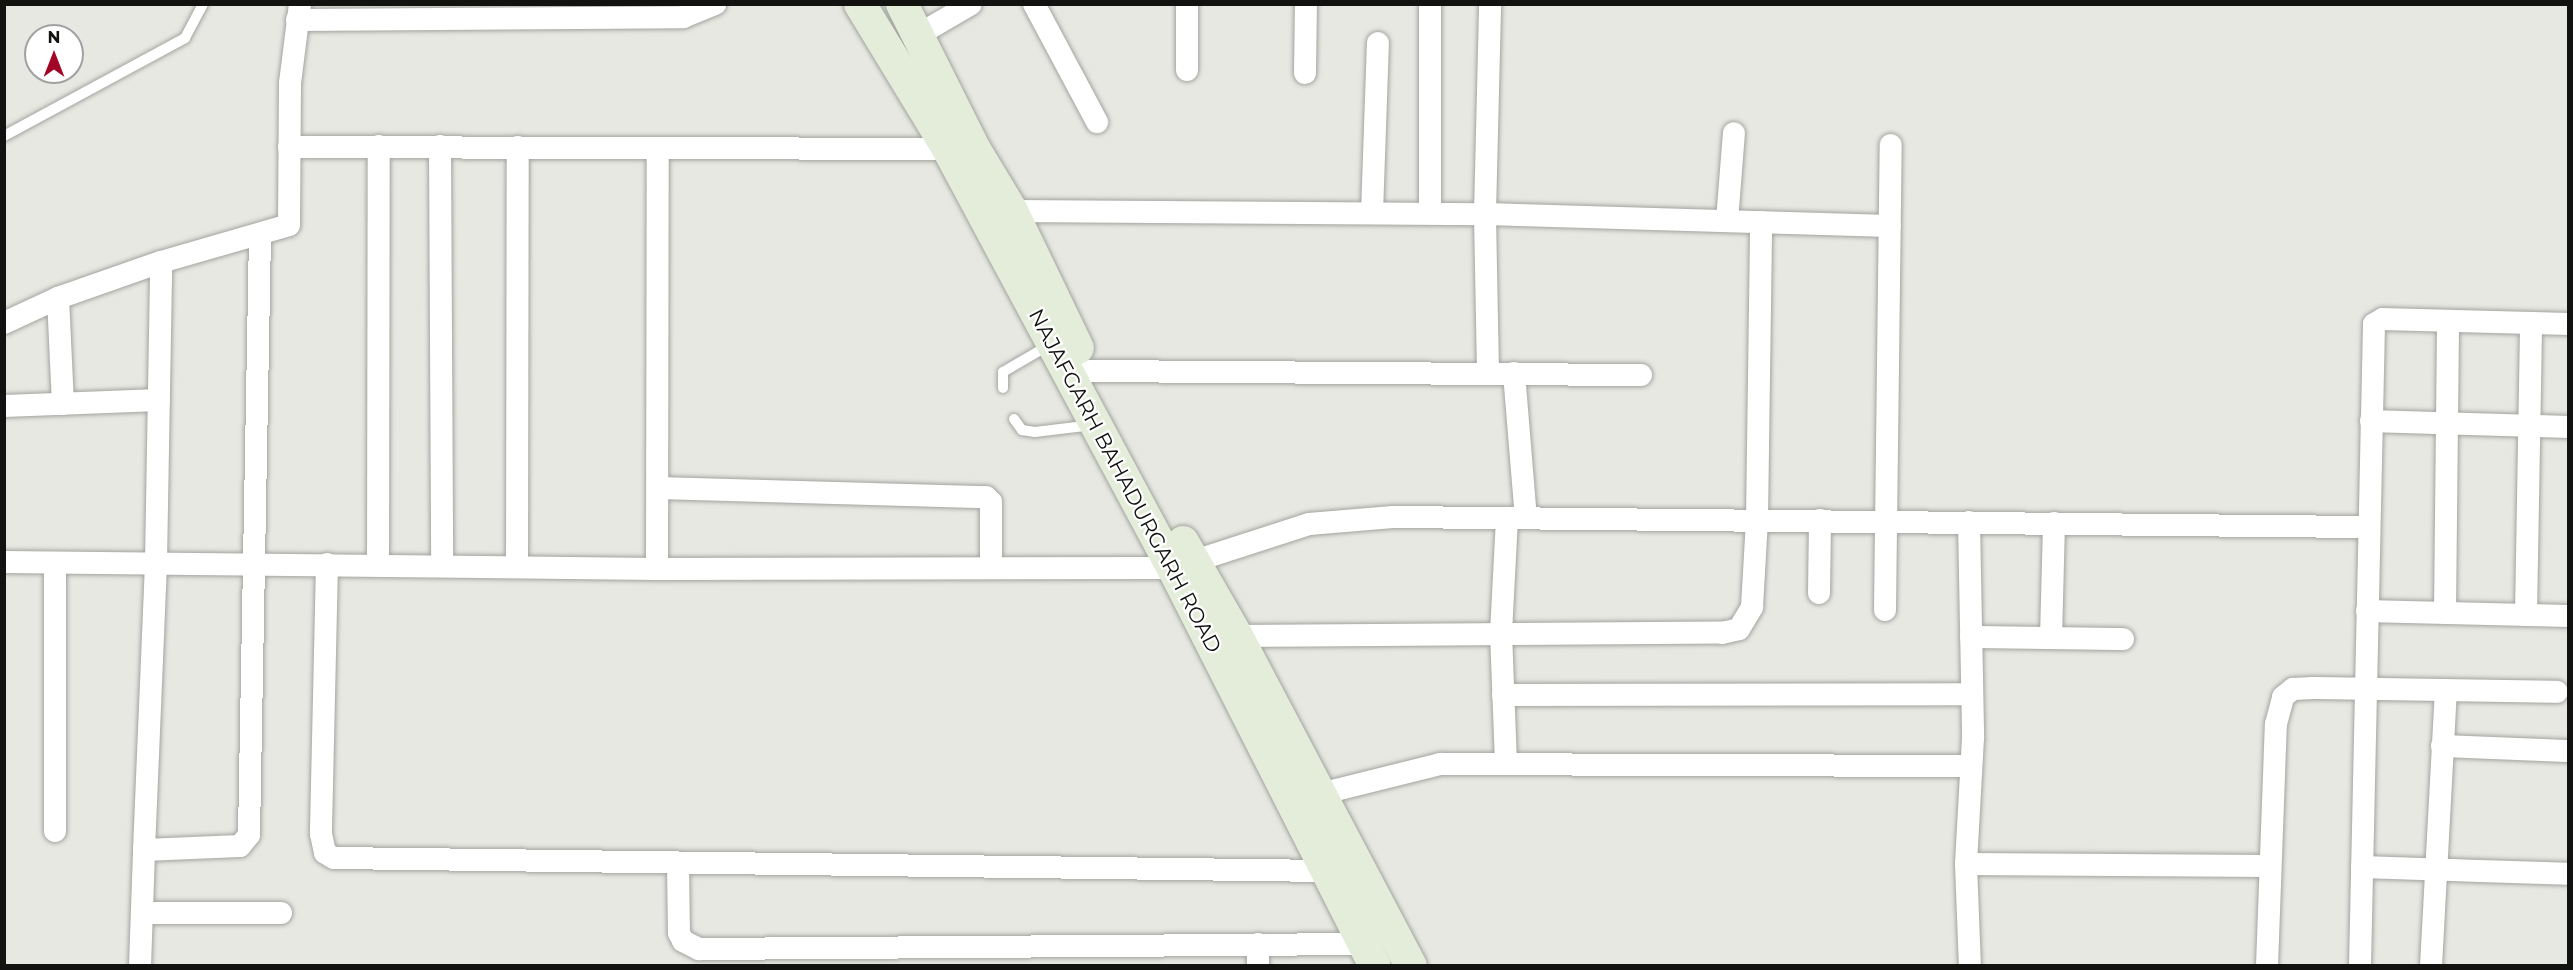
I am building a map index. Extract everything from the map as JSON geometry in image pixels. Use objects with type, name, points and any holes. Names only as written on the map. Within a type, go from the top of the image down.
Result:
[{"type":"main road","name":"NAJAFGARH BAHADURGARH ROAD","points":[[860,4],[948,149],[1096,425],[1184,565],[1238,636],[1411,966]]},
{"type":"main road","name":"NAJAFGARH BAHADURGARH ROAD","points":[[902,4],[974,148],[1012,211],[1184,565],[1369,955]]},
{"type":"street","points":[[4,323],[58,298],[161,262],[260,236],[289,225],[290,83],[299,12],[680,11],[716,4]]},
{"type":"street","points":[[918,35],[971,4]]},
{"type":"street","points":[[1035,4],[1097,122]]},
{"type":"street","points":[[1186,70],[1187,4]]},
{"type":"street","points":[[1305,74],[1306,4]]},
{"type":"street","points":[[1430,4],[1430,213]]},
{"type":"street","points":[[1488,372],[1485,214],[1490,4]]},
{"type":"street","points":[[1372,213],[1378,43]]},
{"type":"street","points":[[1727,221],[1734,133]]},
{"type":"street","points":[[1885,610],[1892,145]]},
{"type":"street","points":[[378,564],[380,146]]},
{"type":"street","points":[[440,146],[442,565]]},
{"type":"street","points":[[289,147],[948,149]]},
{"type":"street","points":[[517,565],[518,147]]},
{"type":"street","points":[[657,569],[658,148]]},
{"type":"street","points":[[1012,211],[1430,213],[1890,225]]},
{"type":"street","points":[[1238,636],[1722,633],[1739,629],[1752,607],[1757,520],[1761,222]]},
{"type":"street","points":[[144,850],[240,846],[249,835],[252,564],[260,236]]},
{"type":"street","points":[[140,966],[156,563],[161,262]]},
{"type":"street","points":[[58,298],[63,404]]},
{"type":"street","points":[[2360,966],[2373,331],[2377,320],[2568,324]]},
{"type":"street","points":[[2445,613],[2448,321]]},
{"type":"street","points":[[2526,615],[2531,323]]},
{"type":"street","points":[[1089,371],[1488,372],[1641,375]]},
{"type":"street","points":[[1506,763],[1501,633],[1516,518],[1514,373]]},
{"type":"street","points":[[4,406],[159,400]]},
{"type":"street","points":[[2371,421],[2568,427]]},
{"type":"street","points":[[658,488],[986,497],[991,502],[991,567]]},
{"type":"street","points":[[4,562],[517,565],[657,569],[1184,565],[1309,524],[1352,518],[1820,520],[2369,527]]},
{"type":"street","points":[[1820,520],[1820,593]]},
{"type":"street","points":[[1969,522],[1972,694],[1966,864],[1970,966]]},
{"type":"street","points":[[2051,638],[2054,523]]},
{"type":"street","points":[[55,562],[55,831]]},
{"type":"street","points":[[327,564],[321,834],[325,853],[334,858],[1329,871]]},
{"type":"street","points":[[2367,611],[2568,616]]},
{"type":"street","points":[[1971,638],[2123,639]]},
{"type":"street","points":[[2266,966],[2276,724],[2283,696],[2293,689],[2366,688],[2557,693]]},
{"type":"street","points":[[2431,966],[2434,869],[2446,690]]},
{"type":"street","points":[[1503,695],[1972,694]]},
{"type":"street","points":[[2442,746],[2568,751]]},
{"type":"street","points":[[1320,794],[1440,764],[1971,766]]},
{"type":"street","points":[[678,864],[680,933],[683,941],[699,949],[1160,955],[1369,955]]},
{"type":"street","points":[[1966,864],[2270,866]]},
{"type":"street","points":[[2362,867],[2568,874]]},
{"type":"street","points":[[142,913],[281,913]]},
{"type":"lane","points":[[4,136],[185,38],[203,4]]},
{"type":"lane","points":[[1003,388],[1004,372],[1052,343]]},
{"type":"lane","points":[[1014,419],[1022,430],[1035,432],[1096,425]]}]
